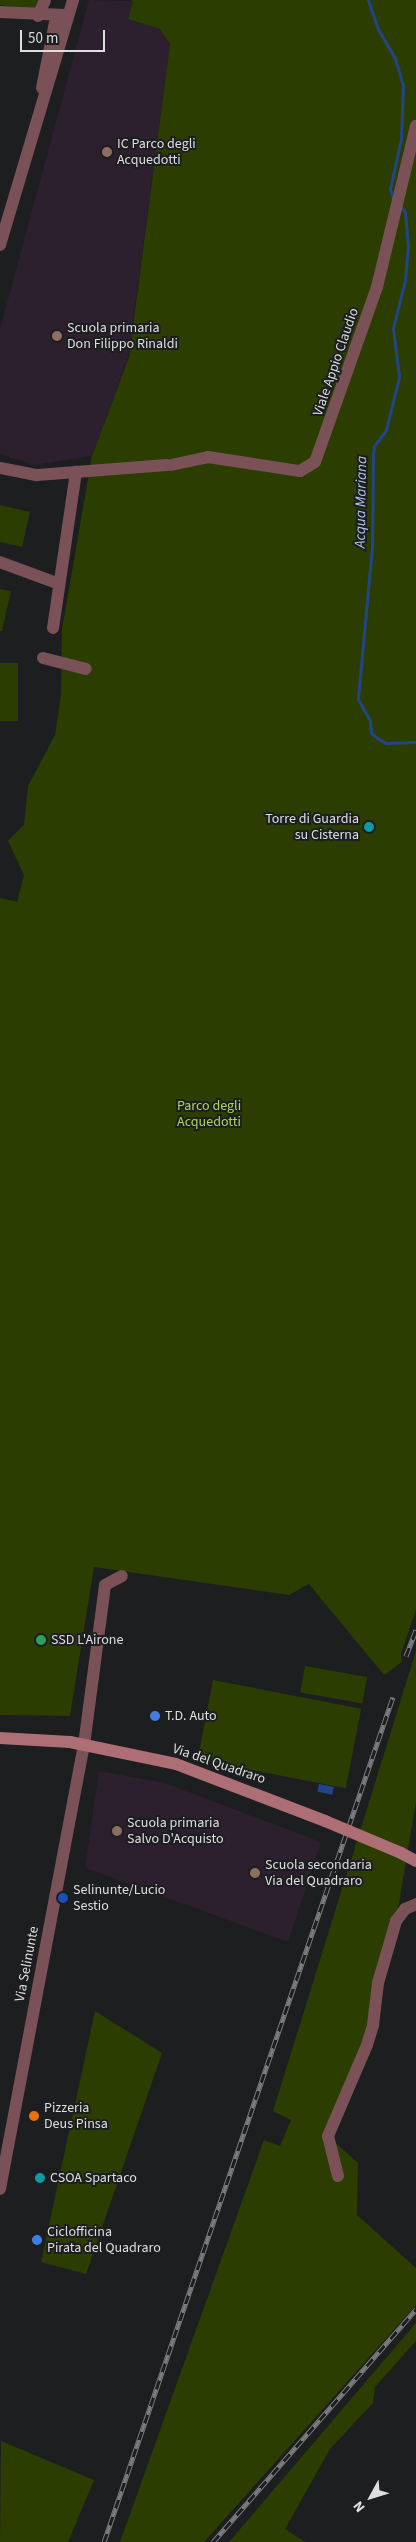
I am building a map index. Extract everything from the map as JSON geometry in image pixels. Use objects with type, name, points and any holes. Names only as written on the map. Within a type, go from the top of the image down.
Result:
[{"type":"main road","name":"Via del Quadraro","points":[[0,1738],[30,1738],[84,1744],[186,1766],[325,1821],[416,1861]]},
{"type":"street","points":[[38,16],[45,0]]},
{"type":"street","points":[[0,245],[42,105],[44,72],[63,15],[73,0]]},
{"type":"street","points":[[0,12],[38,16],[63,15]]},
{"type":"street","name":"Viale Appio Claudio","points":[[0,468],[25,474],[76,472],[169,465],[208,457],[300,471],[316,462],[375,294],[394,216],[402,192],[416,126]]},
{"type":"street","points":[[53,628],[76,472]]},
{"type":"street","points":[[0,562],[60,584]]},
{"type":"street","points":[[43,658],[86,668]]},
{"type":"street","name":"Via Selinunte","points":[[0,2189],[3,2155],[84,1744],[105,1585],[122,1576]]},
{"type":"street","points":[[338,2176],[328,2136],[367,2045],[373,2025],[378,1984],[396,1921],[405,1909],[416,1904]]},
{"type":"shaded area","points":[[89,0],[133,1],[128,19],[160,29],[170,44],[128,357],[92,456],[34,465],[0,454],[0,329]]},
{"type":"shaded area","points":[[99,1771],[165,1783],[321,1842],[288,1942],[85,1868]]},
{"type":"green space","points":[[0,0],[42,0],[35,10],[0,5]]},
{"type":"green space","name":"Parco degli Acquedotti","points":[[130,0],[416,0],[416,1609],[401,1654],[402,1662],[384,1675],[309,1584],[289,1595],[94,1567],[70,1716],[0,1715],[0,898],[17,902],[24,875],[8,841],[24,825],[28,786],[55,735],[61,695],[62,629],[92,456],[129,357],[170,44],[160,29],[128,19],[133,1]]},
{"type":"green space","points":[[0,505],[30,512],[22,547],[0,542]]},
{"type":"green space","points":[[0,589],[11,591],[2,631],[0,631]]},
{"type":"green space","points":[[0,663],[18,663],[18,721],[0,721]]},
{"type":"green space","points":[[416,1651],[416,1802],[396,1921],[373,2025],[328,2136],[358,2163],[357,2215],[416,2268],[416,2305],[204,2542],[120,2542],[264,2140],[280,2146],[291,2120],[273,2111]]},
{"type":"green space","points":[[305,1666],[367,1677],[362,1704],[300,1693]]},
{"type":"green space","points":[[213,1680],[361,1709],[346,1788],[198,1760]]},
{"type":"green space","points":[[95,2011],[162,2053],[86,2274],[41,2262]]},
{"type":"green space","points":[[416,2323],[416,2341],[375,2387],[373,2403],[330,2449],[285,2529],[305,2542],[229,2542]]},
{"type":"green space","points":[[1,2441],[94,2480],[68,2542],[0,2542]]},
{"type":"water","points":[[319,1784],[334,1787],[332,1795],[317,1792]]},
{"type":"waterway","name":"Acqua Mariana","points":[[368,0],[378,29],[395,58],[403,86],[401,139],[390,189],[394,200]]},
{"type":"waterway","name":"Acqua Mariana","points":[[400,206],[405,212],[408,246],[405,280],[393,328],[399,377],[386,430],[374,446],[372,547],[358,699],[370,721],[371,733],[377,738],[386,743],[416,742]]},
{"type":"railway","points":[[406,1656],[416,1630]]},
{"type":"railway","points":[[104,2542],[393,1697]]},
{"type":"railway","points":[[213,2542],[416,2309]]},
{"type":"place","name":"IC Parco degli Acquedotti","points":[[107,152]]},
{"type":"place","name":"Scuola primaria Don Filippo Rinaldi","points":[[57,336]]},
{"type":"place","name":"Torre di Guardia su Cisterna","points":[[369,827]]},
{"type":"place","name":"SSD L'Airone","points":[[41,1640]]},
{"type":"place","name":"T.D. Auto","points":[[155,1716]]},
{"type":"place","name":"Scuola primaria Salvo D'Acquisto","points":[[117,1831]]},
{"type":"place","name":"Scuola secondaria Via del Quadraro","points":[[255,1873]]},
{"type":"place","name":"Selinunte/Lucio Sestio","points":[[63,1898]]},
{"type":"place","name":"Pizzeria Deus Pinsa","points":[[34,2116]]},
{"type":"place","name":"CSOA Spartaco","points":[[40,2178]]},
{"type":"place","name":"Ciclofficina Pirata del Quadraro","points":[[37,2240]]}]
